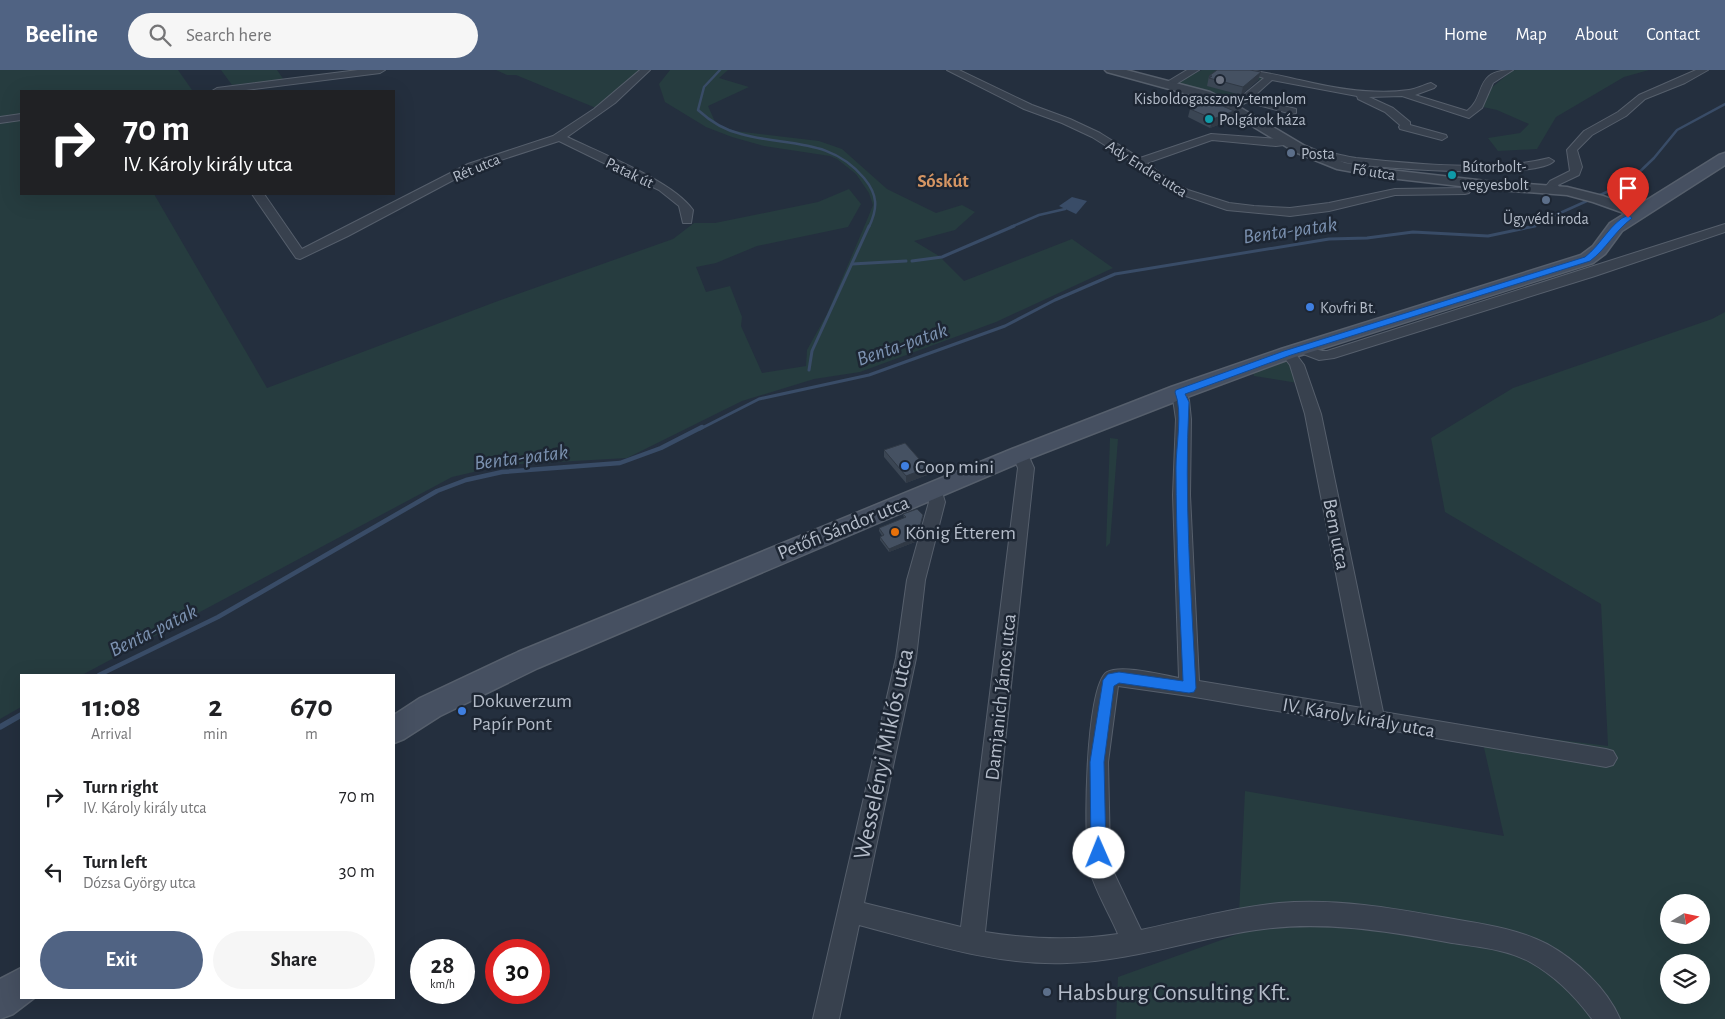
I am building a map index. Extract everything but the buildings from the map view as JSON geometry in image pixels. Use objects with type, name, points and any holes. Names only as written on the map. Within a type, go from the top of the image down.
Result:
[{"type":"main road","name":"Petőfi Sándor utca","points":[[395,729],[430,706],[528,660],[1020,454],[1180,392],[1295,351],[1588,259],[1599,250],[1616,227],[1635,213],[1725,158]]},
{"type":"main road","points":[[0,1001],[20,987]]},
{"type":"street","points":[[225,90],[380,70]]},
{"type":"street","name":"Rét utca","points":[[259,195],[300,255],[351,231],[474,165],[492,158],[544,144],[558,137],[613,99],[645,70]]},
{"type":"street","name":"Ady Endre utca","points":[[952,70],[1028,107],[1080,127],[1139,162],[1166,183],[1194,197],[1242,208],[1280,212],[1329,207],[1396,192],[1466,191],[1470,184]]},
{"type":"street","name":"Fő utca","points":[[1111,70],[1206,95],[1230,107],[1288,142],[1313,154],[1354,168],[1470,184],[1560,190],[1612,204],[1635,213]]},
{"type":"street","points":[[1170,84],[1194,70]]},
{"type":"street","points":[[1244,70],[1362,95],[1405,95],[1419,92],[1431,86]]},
{"type":"street","points":[[1405,95],[1469,115],[1480,106],[1482,94],[1489,82],[1508,70]]},
{"type":"street","points":[[1560,190],[1552,186],[1576,171],[1572,150],[1588,133],[1622,114],[1642,97],[1682,81],[1703,70]]},
{"type":"street","points":[[1230,107],[1237,105],[1245,99],[1270,77]]},
{"type":"street","points":[[1362,95],[1389,110],[1404,124],[1442,137]]},
{"type":"street","points":[[1245,99],[1292,111]]},
{"type":"street","points":[[0,120],[20,117]]},
{"type":"street","name":"Patak út","points":[[558,137],[663,188],[683,204],[687,210],[687,220]]},
{"type":"street","points":[[1139,162],[1212,137],[1276,144],[1288,142]]},
{"type":"street","points":[[1313,154],[1357,161],[1458,168],[1507,167],[1549,161]]},
{"type":"street","points":[[1295,351],[1319,356],[1329,355],[1597,271],[1725,228]]},
{"type":"street","name":"Bem utca","points":[[1295,351],[1296,365],[1313,414],[1374,719]]},
{"type":"street","points":[[1180,392],[1184,402],[1181,459],[1182,525],[1189,688]]},
{"type":"street","name":"Damjanich János utca","points":[[972,940],[1026,468],[1020,454]]},
{"type":"street","name":"Wesselényi Miklós utca","points":[[826,1019],[906,658],[916,580],[937,502],[934,490]]},
{"type":"street","name":"IV. Károly király utca","points":[[1134,942],[1102,871],[1099,853],[1097,762],[1108,684],[1113,678],[1128,678],[1606,758]]},
{"type":"street","points":[[849,911],[972,940],[1035,952],[1092,950],[1256,918],[1300,914],[1376,917],[1506,940],[1536,952],[1552,961],[1585,991],[1607,1019]]},
{"type":"green space","points":[[0,70],[178,70],[192,90],[20,90],[20,116],[0,119]]},
{"type":"green space","points":[[221,70],[277,70],[284,80],[232,85]]},
{"type":"green space","points":[[496,70],[640,70],[596,108],[516,75],[507,75]]},
{"type":"green space","points":[[670,70],[728,70],[719,78],[749,87],[708,106],[716,124],[735,131],[819,141],[842,149],[887,189],[936,213],[962,205],[975,212],[955,230],[914,241],[939,256],[964,281],[1072,239],[1113,268],[996,322],[860,372],[814,379],[742,401],[627,458],[504,465],[452,477],[84,674],[20,674],[20,708],[0,719],[0,122],[20,119],[20,195],[155,195],[267,388],[498,301],[673,239],[694,223],[715,223],[818,202],[849,189],[861,204],[848,227],[757,246],[716,263],[696,267],[706,292],[730,286],[742,317],[741,326],[762,373],[806,366],[807,350],[827,314],[873,205],[869,193],[856,174],[837,159],[830,156],[764,146],[706,127],[665,102],[659,84]]},
{"type":"green space","points":[[1202,70],[1241,72],[1262,78],[1261,81],[1243,76],[1226,91],[1244,96],[1238,100],[1228,102],[1177,84],[1178,81]]},
{"type":"green space","points":[[1513,70],[1649,70],[1624,77],[1556,117],[1537,149],[1498,151],[1488,138],[1520,133],[1529,124],[1497,110],[1483,107],[1485,93]]},
{"type":"green space","points":[[1725,312],[1725,1019],[1116,1019],[1118,977],[1238,934],[1245,791],[1504,836],[1480,730],[1608,746],[1601,604],[1445,512],[1431,438],[1513,388],[1712,319]]},
{"type":"green space","points":[[1284,361],[1292,364],[1298,383],[1254,376],[1252,371]]},
{"type":"green space","points":[[1110,438],[1118,439],[1110,543],[1106,547]]},
{"type":"water","points":[[1072,197],[1087,201],[1076,214],[1059,206]]},
{"type":"waterway","points":[[720,70],[704,87],[698,110],[723,128],[758,138],[822,149],[851,165],[869,184],[874,196],[875,208],[869,227]]},
{"type":"waterway","name":"Benta-patak","points":[[1529,227],[1629,182],[1654,158],[1677,130],[1725,104]]},
{"type":"waterway","points":[[1011,227],[1039,215],[1065,209]]},
{"type":"waterway","points":[[809,370],[812,351],[869,226]]},
{"type":"waterway","points":[[912,261],[942,257],[1014,226]]},
{"type":"waterway","name":"Benta-patak","points":[[700,429],[759,399],[869,375],[1005,326],[1055,300],[1115,274],[1329,239],[1367,238],[1413,232],[1488,236],[1535,226]]},
{"type":"waterway","points":[[852,264],[906,261]]},
{"type":"waterway","name":"Benta-patak","points":[[101,674],[218,617],[437,491],[466,480],[502,472],[620,463],[661,448],[702,427]]},
{"type":"waterway","name":"Benta-patak","points":[[0,727],[20,716]]},
{"type":"place","name":"Kisboldogasszony-templom","points":[[1220,80]]},
{"type":"place","name":"Polgárok háza","points":[[1209,119]]},
{"type":"place","name":"Posta","points":[[1291,153]]},
{"type":"place","name":"Bútorbolt- vegyesbolt","points":[[1452,175]]},
{"type":"place","name":"Ügyvédi iroda","points":[[1546,200]]},
{"type":"place","name":"Kovfri Bt.","points":[[1310,307]]},
{"type":"place","name":"Coop mini","points":[[905,466]]},
{"type":"place","name":"König Étterem","points":[[895,532]]},
{"type":"place","name":"Dokuverzum Papír Pont","points":[[462,711]]},
{"type":"place","name":"Habsburg Consulting Kft.","points":[[1047,992]]},
{"type":"district","name":"Sóskút","points":[[943,180]]},
{"type":"route","points":[[1099,853],[1097,762],[1108,684],[1113,678],[1119,677],[1189,688],[1182,525],[1181,459],[1184,402],[1180,392],[1288,353],[1588,259],[1599,250],[1616,227],[1628,218]]}]
